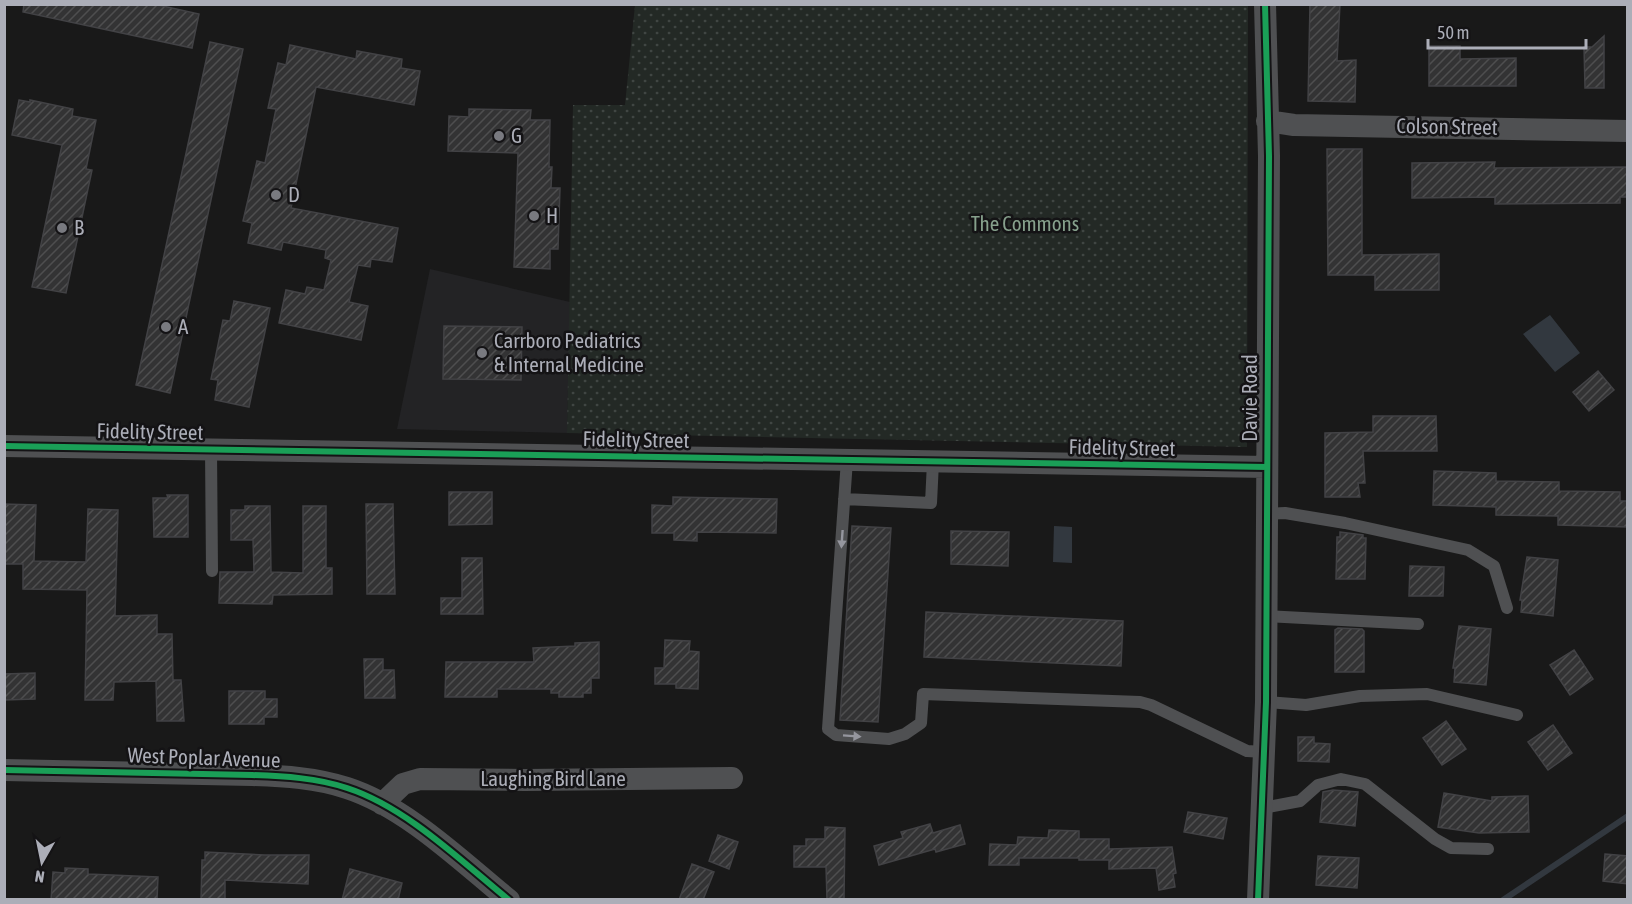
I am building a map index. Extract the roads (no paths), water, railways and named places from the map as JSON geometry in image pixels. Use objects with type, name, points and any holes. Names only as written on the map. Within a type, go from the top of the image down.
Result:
[{"type":"street","name":"Davie Road","points":[[1258,900],[1266,702],[1269,156],[1265,4]]},
{"type":"street","name":"Colson Street","points":[[1267,121],[1294,125],[1628,131]]},
{"type":"street","name":"Fidelity Street","points":[[4,446],[1267,467]]},
{"type":"street","name":"West Poplar Avenue","points":[[4,770],[284,776],[339,786],[382,804],[413,823],[509,900]]},
{"type":"street","name":"Laughing Bird Lane","points":[[382,804],[403,784],[420,779],[732,778]]},
{"type":"lane","points":[[211,449],[212,571]]},
{"type":"lane","points":[[847,460],[828,729],[836,735],[889,739],[905,734],[921,723],[923,694],[1140,702],[1151,705],[1247,751],[1264,752]]},
{"type":"lane","points":[[844,499],[931,503],[933,462]]},
{"type":"lane","points":[[1266,514],[1285,513],[1345,523],[1468,550],[1494,566],[1507,608]]},
{"type":"lane","points":[[1266,616],[1418,624]]},
{"type":"lane","points":[[1266,702],[1306,705],[1360,696],[1427,694],[1517,715]]},
{"type":"lane","points":[[1262,808],[1300,801],[1318,785],[1341,779],[1365,784],[1435,839],[1451,848],[1488,849]]},
{"type":"waterway","points":[[1503,900],[1628,816]]},
{"type":"place","name":"G","points":[[499,136]]},
{"type":"place","name":"D","points":[[276,195]]},
{"type":"place","name":"H","points":[[534,216]]},
{"type":"place","name":"B","points":[[62,228]]},
{"type":"place","name":"A","points":[[166,327]]},
{"type":"place","name":"Carrboro Pediatrics & Internal Medicine","points":[[482,353]]},
{"type":"park label","name":"The Commons","points":[[1025,224]]}]
